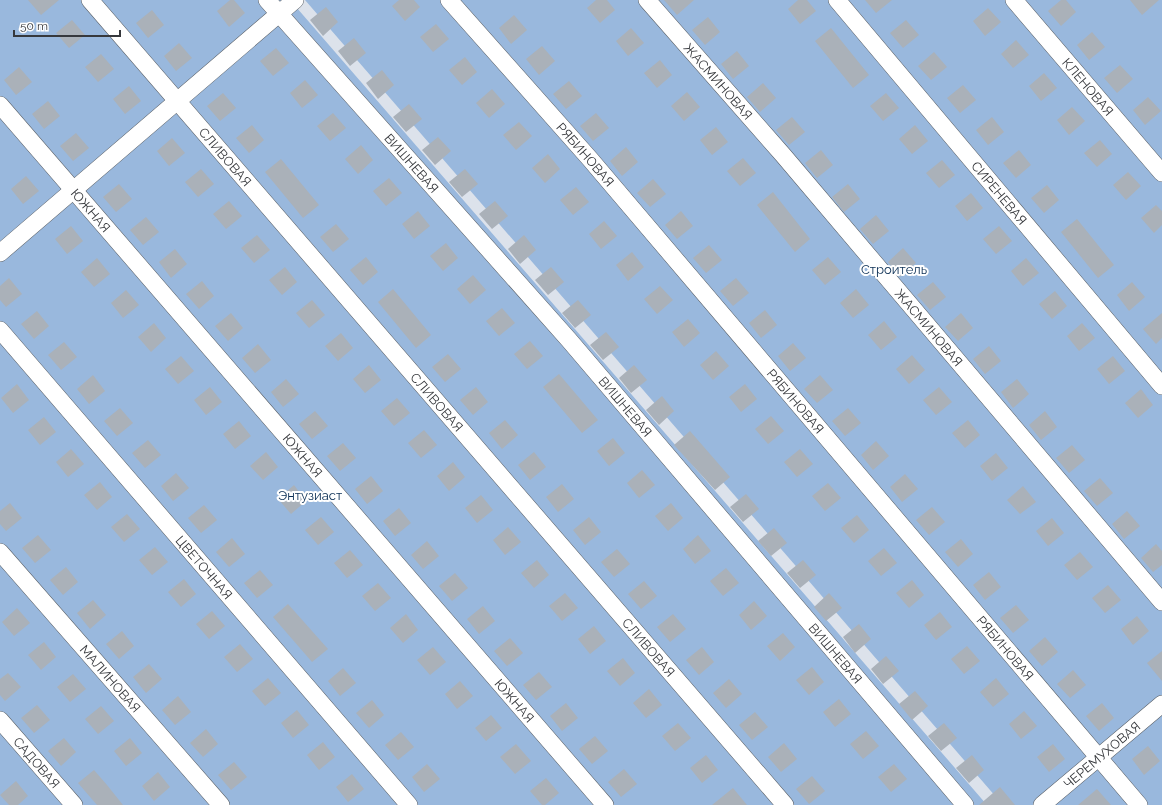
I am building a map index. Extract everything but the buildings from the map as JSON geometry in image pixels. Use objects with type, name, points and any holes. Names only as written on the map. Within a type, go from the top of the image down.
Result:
[{"type":"street","name":"СЛИВОВАЯ","points":[[90,0],[785,805]]},
{"type":"street","name":"ВИШНЕВАЯ","points":[[268,0],[569,340],[965,805]]},
{"type":"street","points":[[0,253],[295,0]]},
{"type":"street","name":"РЯБИНОВАЯ","points":[[449,0],[590,159],[1139,805]]},
{"type":"street","name":"ЖАСМИНОВАЯ","points":[[647,0],[783,155],[1162,602]]},
{"type":"street","name":"СИРЕНЕВАЯ","points":[[837,0],[1162,386]]},
{"type":"street","name":"КЛЕНОВАЯ","points":[[1014,0],[1162,173]]},
{"type":"street","name":"ЮЖНАЯ","points":[[0,105],[605,805]]},
{"type":"street","name":"ЦВЕТОЧНАЯ","points":[[0,330],[409,805]]},
{"type":"street","name":"МАЛИНОВАЯ","points":[[0,552],[221,805]]},
{"type":"street","name":"ЧЕРЕМУХОВАЯ","points":[[1042,805],[1162,704]]},
{"type":"street","name":"САДОВАЯ","points":[[0,720],[74,805]]},
{"type":"green space","name":"Энтузиаст","points":[[0,0],[290,0],[987,805],[0,805]]},
{"type":"green space","name":"Строитель","points":[[305,0],[1162,0],[1162,805],[1003,805]]}]
